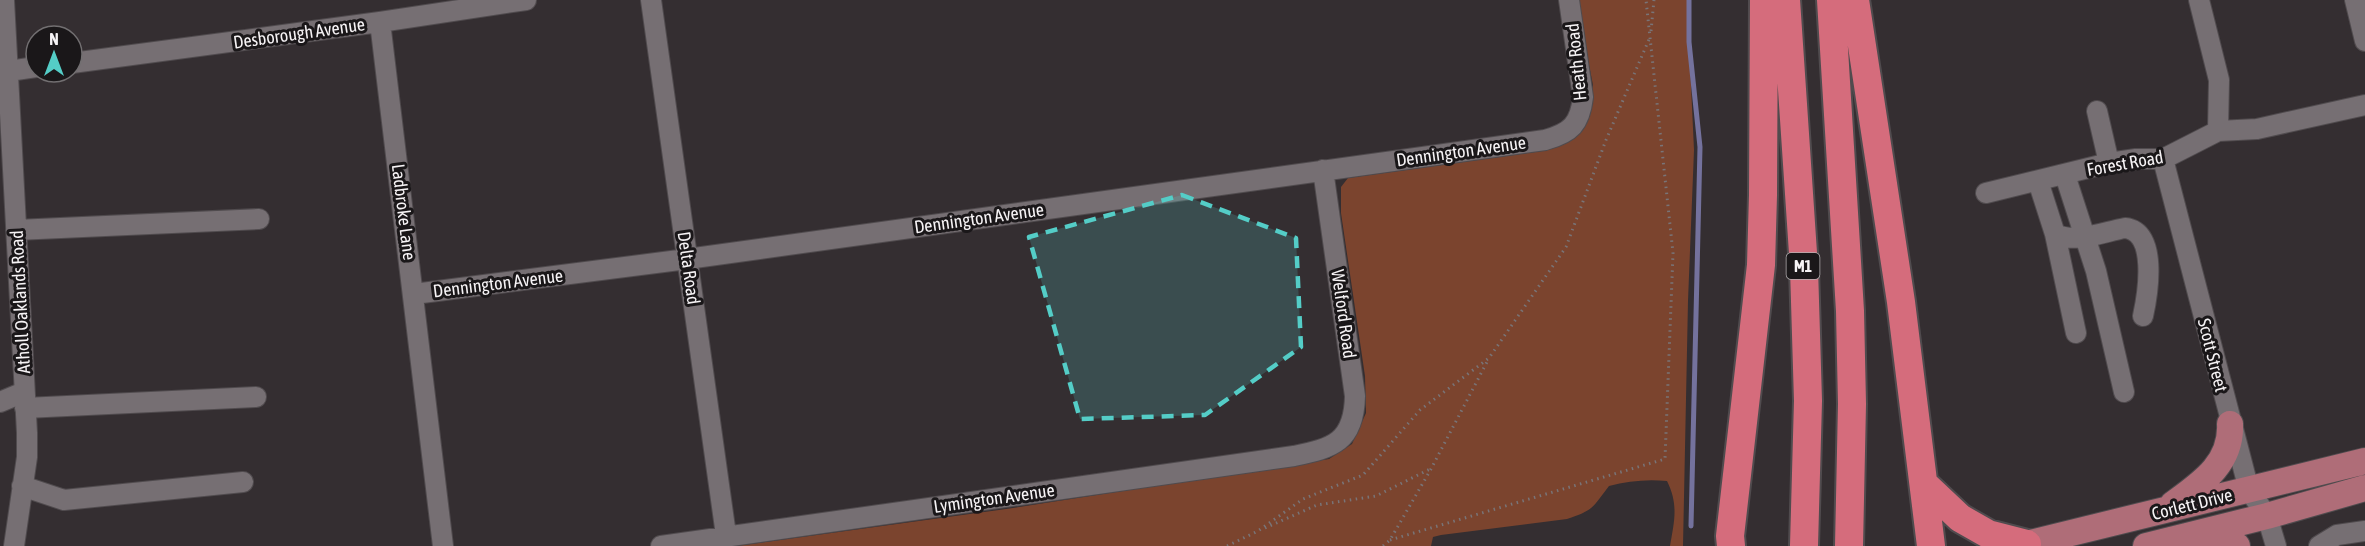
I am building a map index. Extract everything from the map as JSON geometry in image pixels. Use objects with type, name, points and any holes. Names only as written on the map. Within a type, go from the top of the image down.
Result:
[{"type":"highway","points":[[1729,543],[1761,265],[1764,195],[1764,0]]},
{"type":"highway","name":"M1","points":[[1786,0],[1804,268],[1808,401],[1805,539]]},
{"type":"highway","points":[[1831,0],[1850,311],[1852,404],[1850,537]]},
{"type":"highway","points":[[1855,0],[1889,213],[1926,485],[1932,546]]},
{"type":"highway","points":[[1926,485],[1960,518],[1988,534],[2022,545]]},
{"type":"main road","points":[[2163,511],[2203,481],[2217,467],[2231,439],[2230,424]]},
{"type":"main road","name":"Corlett Drive","points":[[2022,545],[2365,461]]},
{"type":"main road","name":"Corlett Drive","points":[[2146,546],[2365,488]]},
{"type":"main road","points":[[2188,536],[2215,538],[2238,546]]},
{"type":"street","name":"Atholl Oaklands Road","points":[[4,0],[27,457],[14,546]]},
{"type":"street","name":"Desborough Avenue","points":[[84,61],[526,0]]},
{"type":"street","name":"Delta Road","points":[[651,0],[726,535]]},
{"type":"street","name":"Heath Road","points":[[1545,140],[1569,130],[1581,111],[1583,97],[1569,0]]},
{"type":"street","points":[[2199,0],[2219,80],[2217,131]]},
{"type":"street","points":[[2355,0],[2365,41]]},
{"type":"street","name":"Ladbroke Lane","points":[[380,22],[443,546]]},
{"type":"street","points":[[9,71],[24,69]]},
{"type":"street","name":"Forest Road","points":[[1986,193],[2109,163],[2136,159],[2163,159],[2217,131],[2257,129],[2365,105]]},
{"type":"street","points":[[2097,111],[2109,163]]},
{"type":"street","name":"Dennington Avenue","points":[[414,294],[687,259],[1545,140]]},
{"type":"street","name":"Scott Street","points":[[2163,159],[2249,490],[2266,516],[2276,546]]},
{"type":"street","name":"Welford Road","points":[[1323,170],[1355,396],[1350,426],[1337,443],[1328,448]]},
{"type":"street","points":[[2054,178],[2071,236],[2076,333]]},
{"type":"street","points":[[2054,178],[2047,216],[2071,236],[2089,246],[2124,393]]},
{"type":"street","points":[[16,230],[259,219]]},
{"type":"street","points":[[2071,236],[2125,228],[2131,229],[2140,237],[2148,251],[2147,298],[2144,316]]},
{"type":"street","points":[[0,402],[256,397]]},
{"type":"street","name":"Lymington Avenue","points":[[661,546],[726,535],[1250,463],[1328,448]]},
{"type":"street","points":[[21,490],[64,500],[243,482]]},
{"type":"street","name":"Atholl Oaklands Road","points":[[0,546],[21,490]]},
{"type":"street","points":[[2319,546],[2365,531]]},
{"type":"path","points":[[1390,540],[1665,459],[1673,253],[1646,0]]},
{"type":"path","points":[[1383,546],[1390,540],[1431,468],[1489,358],[1566,247],[1606,140],[1650,36],[1654,0]]},
{"type":"path","points":[[1258,531],[1303,499],[1363,475],[1420,410],[1489,358]]},
{"type":"path","points":[[1227,546],[1317,505],[1376,496],[1431,468]]},
{"type":"highlighted area","points":[[1182,195],[1296,238],[1301,347],[1205,415],[1080,419],[1029,237]]},
{"type":"shaded area","points":[[1578,0],[1687,0],[1694,150],[1688,301],[1683,546],[1670,546],[1674,506],[1667,481],[1652,480],[1609,486],[1592,507],[1567,519],[1441,535],[1433,537],[1431,546],[736,546],[1006,509],[1329,459],[1352,444],[1366,413],[1365,376],[1341,213],[1341,187],[1348,178],[1542,151],[1573,135],[1587,111],[1593,85]]},
{"type":"waterway","points":[[1689,0],[1689,42],[1700,147],[1691,526]]}]
